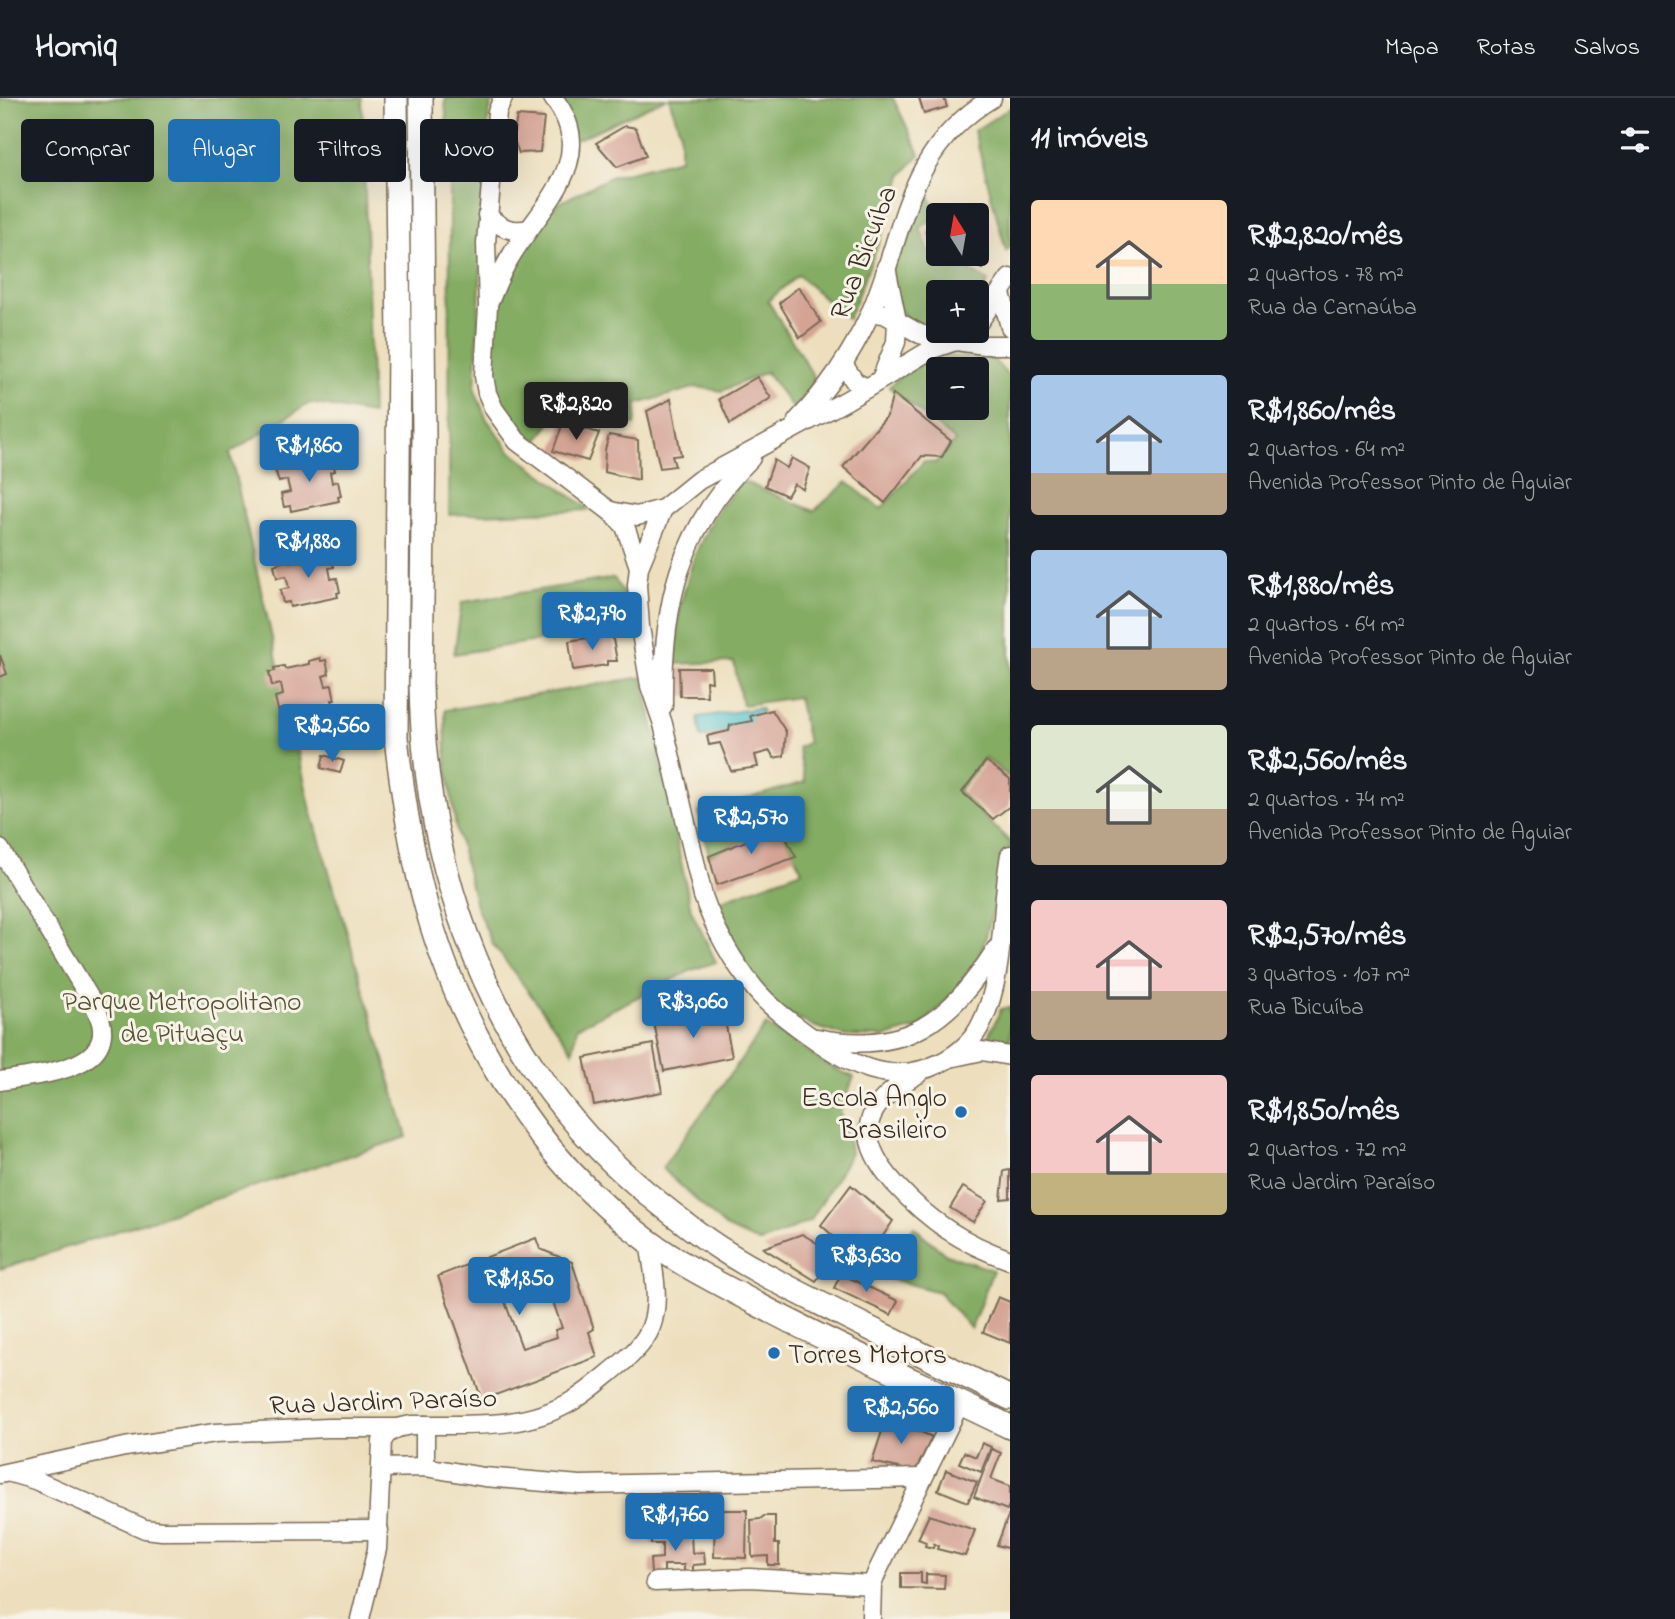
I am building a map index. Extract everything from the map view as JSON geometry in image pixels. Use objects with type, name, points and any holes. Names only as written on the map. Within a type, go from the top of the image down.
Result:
[{"type":"main road","points":[[396,98],[397,738],[402,786],[419,880],[437,940],[480,1042],[508,1091],[560,1160],[615,1214],[649,1242],[787,1320],[1010,1427]]},
{"type":"main road","points":[[421,98],[424,341],[422,738],[437,839],[449,885],[464,931],[486,982],[510,1027],[562,1106],[599,1149],[659,1202],[707,1239],[746,1264],[1010,1398]]},
{"type":"street","points":[[503,98],[497,112],[486,243],[488,306],[484,376],[487,393],[494,409],[517,441],[610,511],[629,533],[639,567]]},
{"type":"street","points":[[488,306],[505,266],[559,188],[570,139],[562,110],[553,98]]},
{"type":"street","name":"Rua Bicuíba","points":[[787,431],[814,403],[843,364],[870,313],[921,170],[961,121],[992,98]]},
{"type":"street","points":[[488,215],[506,229],[516,232],[529,229]]},
{"type":"street","points":[[843,364],[855,382],[874,384],[896,341],[897,321],[886,267]]},
{"type":"street","points":[[989,308],[1005,286]]},
{"type":"street","points":[[1005,286],[1010,327]]},
{"type":"street","points":[[870,313],[884,314],[926,336]]},
{"type":"street","name":"Rua Bicuíba","points":[[950,343],[916,358],[680,493],[663,509],[639,567],[638,607],[650,686],[663,724],[692,858],[712,920],[739,967],[756,990],[784,1017],[835,1054],[875,1071],[890,1074],[924,1071],[951,1058],[974,1035],[991,995],[1010,855]]},
{"type":"street","points":[[963,343],[1010,345]]},
{"type":"street","name":"Rua Bicuíba","points":[[663,724],[664,651],[675,585],[689,541],[707,508],[763,446]]},
{"type":"street","points":[[680,493],[696,496],[707,508]]},
{"type":"street","points":[[610,511],[638,516],[663,509]]},
{"type":"street","points":[[638,607],[654,615],[670,611]]},
{"type":"street","points":[[0,849],[94,1005],[103,1031],[102,1041],[96,1052],[69,1068],[0,1081]]},
{"type":"street","name":"Rua Bicuíba","points":[[810,1036],[846,1043],[875,1043],[907,1035],[926,1026],[957,1002],[1000,943]]},
{"type":"street","points":[[957,1002],[974,1002],[984,1016]]},
{"type":"street","points":[[875,1043],[869,1056],[875,1071]]},
{"type":"street","points":[[951,1058],[982,1051],[1010,1056]]},
{"type":"street","points":[[924,1071],[891,1090],[872,1115],[869,1131],[874,1158],[901,1189],[943,1229],[1010,1260]]},
{"type":"street","name":"Rua Jardim Paraíso","points":[[4,1473],[125,1447],[215,1433],[397,1428],[425,1424],[495,1424],[532,1417],[572,1401],[619,1366],[643,1343],[654,1318],[655,1279],[649,1242]]},
{"type":"street","points":[[871,1619],[872,1585],[960,1403]]},
{"type":"street","points":[[425,1424],[425,1467]]},
{"type":"street","points":[[360,1619],[377,1549],[382,1441],[387,1433],[397,1428]]},
{"type":"street","points":[[381,1468],[425,1467],[484,1477],[580,1485],[923,1478]]},
{"type":"street","points":[[4,1473],[35,1480],[145,1529],[379,1530]]},
{"type":"street","points":[[655,1582],[749,1578],[872,1585]]},
{"type":"green space","name":"Parque Metropolitano de Pituaçu","points":[[0,98],[362,98],[363,119],[294,119],[294,182],[365,182],[372,414],[310,403],[230,453],[311,810],[407,1137],[0,1269]]},
{"type":"green space","points":[[445,98],[494,98],[488,119],[446,119]]},
{"type":"green space","points":[[557,98],[667,98],[576,140]]},
{"type":"green space","points":[[669,98],[893,98],[920,154],[902,175],[895,202],[848,319],[798,275],[768,301],[815,379],[795,411],[766,372],[722,391],[697,387],[637,404],[635,425],[556,416],[537,441],[513,426],[489,386],[502,255],[557,204],[610,177],[680,159],[680,131]]},
{"type":"green space","points":[[1010,108],[1010,247],[1006,251],[974,131]]},
{"type":"green space","points":[[485,182],[475,390],[486,418],[510,451],[590,510],[449,515],[450,184]]},
{"type":"green space","points":[[925,185],[932,203],[926,203],[926,224],[920,228],[926,243],[926,266],[935,266],[936,269],[963,266],[986,280],[926,280],[926,330],[912,325],[895,304],[889,272]]},
{"type":"green space","points":[[923,356],[946,357],[926,357],[926,417],[889,387]]},
{"type":"green space","points":[[989,359],[993,359],[1010,378],[1010,777],[985,758],[958,791],[1010,842],[1010,851],[976,971],[920,1027],[885,1037],[846,1036],[813,1026],[759,1000],[712,921],[719,901],[802,871],[780,827],[709,856],[699,812],[805,782],[798,747],[808,743],[798,697],[742,705],[734,662],[675,664],[679,610],[694,557],[713,517],[742,481],[814,511],[847,482],[881,509],[924,461],[935,463],[955,441],[929,420],[989,420]]},
{"type":"green space","points":[[614,578],[624,595],[626,627],[454,654],[462,602]]},
{"type":"green space","points":[[643,677],[691,910],[716,962],[692,970],[577,1027],[573,1051],[492,943],[476,906],[456,828],[446,760],[445,710]]},
{"type":"green space","points":[[1010,1007],[1010,1040],[985,1043],[1001,1009]]},
{"type":"green space","points":[[766,1025],[831,1067],[854,1077],[840,1112],[851,1153],[811,1220],[760,1243],[725,1227],[662,1168]]},
{"type":"green space","points":[[914,1227],[945,1254],[993,1270],[971,1329],[939,1292],[869,1273]]},
{"type":"water","points":[[761,708],[762,723],[701,738],[698,717]]},
{"type":"building","points":[[919,98],[944,98],[947,107],[924,114]]},
{"type":"building","points":[[517,116],[544,118],[540,152],[519,153]]},
{"type":"building","points":[[625,126],[636,128],[646,156],[617,167],[596,143]]},
{"type":"building","points":[[799,287],[821,322],[800,338],[779,303]]},
{"type":"building","points":[[757,377],[771,398],[730,424],[719,399]]},
{"type":"building","points":[[893,394],[951,441],[942,457],[922,456],[885,503],[843,467],[887,416]]},
{"type":"building","points":[[671,399],[681,455],[672,456],[675,466],[660,468],[647,411]]},
{"type":"building","points":[[563,423],[599,433],[588,461],[553,451]]},
{"type":"building","points":[[609,435],[638,440],[639,480],[604,472]]},
{"type":"building","points":[[327,455],[328,458],[332,457],[335,471],[330,472],[332,483],[338,481],[341,496],[338,497],[339,501],[291,511],[290,506],[284,507],[281,494],[290,492],[287,480],[279,482],[275,469],[291,463],[292,466],[316,461],[315,457]]},
{"type":"building","points":[[792,458],[810,468],[803,489],[794,484],[787,496],[765,486],[774,460],[787,468]]},
{"type":"building","points":[[326,551],[326,554],[331,553],[334,567],[329,568],[331,579],[337,578],[340,592],[337,593],[338,597],[290,607],[289,602],[283,603],[280,590],[289,588],[286,576],[277,578],[274,565],[289,559],[290,562],[314,557],[313,554]]},
{"type":"building","points":[[612,634],[617,661],[573,670],[569,641]]},
{"type":"building","points":[[0,655],[7,674],[0,677]]},
{"type":"building","points":[[320,658],[321,661],[326,660],[329,674],[323,676],[326,686],[332,685],[335,700],[332,700],[333,704],[285,714],[284,709],[278,710],[275,697],[283,695],[281,684],[272,686],[269,672],[284,666],[285,669],[309,664],[309,661]]},
{"type":"building","points":[[679,668],[711,668],[712,682],[706,681],[707,696],[680,696]]},
{"type":"building","points":[[772,710],[786,732],[784,756],[774,758],[770,751],[755,755],[758,767],[731,771],[720,743],[709,745],[707,736],[729,731],[730,725],[752,721],[750,716]]},
{"type":"building","points":[[324,755],[344,761],[340,773],[321,768]]},
{"type":"building","points":[[986,761],[1010,779],[1010,806],[993,819],[962,792]]},
{"type":"building","points":[[780,827],[796,857],[717,885],[709,856]]},
{"type":"building","points":[[723,1010],[732,1057],[664,1071],[654,1023]]},
{"type":"building","points":[[653,1044],[662,1092],[594,1105],[584,1058]]},
{"type":"building","points":[[1010,1170],[1010,1198],[1001,1199],[1004,1171]]},
{"type":"building","points":[[851,1185],[893,1221],[864,1264],[821,1225]]},
{"type":"building","points":[[963,1187],[987,1201],[973,1222],[950,1208]]},
{"type":"building","points":[[802,1234],[835,1254],[816,1281],[763,1248]]},
{"type":"building","points":[[536,1238],[540,1249],[572,1262],[594,1329],[589,1332],[597,1357],[482,1400],[438,1276]],"holes":[[[536,1269],[543,1272],[562,1328],[555,1330],[557,1337],[522,1348],[498,1283]]]},
{"type":"building","points":[[841,1274],[898,1301],[891,1315],[834,1288]]},
{"type":"building","points":[[998,1297],[1010,1302],[1010,1343],[983,1332]]},
{"type":"building","points":[[887,1416],[932,1437],[917,1468],[912,1471],[872,1462]]},
{"type":"building","points":[[982,1443],[991,1447],[981,1472],[959,1463],[964,1452],[976,1457]]},
{"type":"building","points":[[992,1449],[1001,1453],[991,1479],[1010,1486],[1010,1503],[1007,1510],[974,1497]]},
{"type":"building","points":[[946,1470],[977,1482],[968,1502],[938,1490]]},
{"type":"building","points":[[697,1503],[711,1503],[711,1519],[697,1519]]},
{"type":"building","points":[[715,1510],[747,1510],[746,1558],[714,1557]]},
{"type":"building","points":[[1010,1511],[1010,1549],[997,1545]]},
{"type":"building","points":[[929,1515],[975,1530],[965,1556],[937,1549],[938,1546],[934,1544],[933,1548],[925,1546],[926,1542],[918,1539]]},
{"type":"building","points":[[775,1516],[775,1544],[779,1544],[779,1565],[768,1565],[768,1556],[752,1557],[751,1520]]},
{"type":"building","points":[[651,1534],[691,1534],[692,1553],[704,1552],[705,1564],[693,1565],[693,1573],[684,1573],[684,1565],[664,1565],[664,1574],[651,1574],[650,1559],[662,1558],[662,1544],[651,1544]]},
{"type":"building","points":[[901,1573],[921,1573],[921,1583],[926,1584],[926,1574],[945,1575],[944,1589],[901,1588]]},
{"type":"place","name":"Escola Anglo Brasileiro","points":[[961,1112]]},
{"type":"place","name":"Torres Motors","points":[[774,1353]]}]
